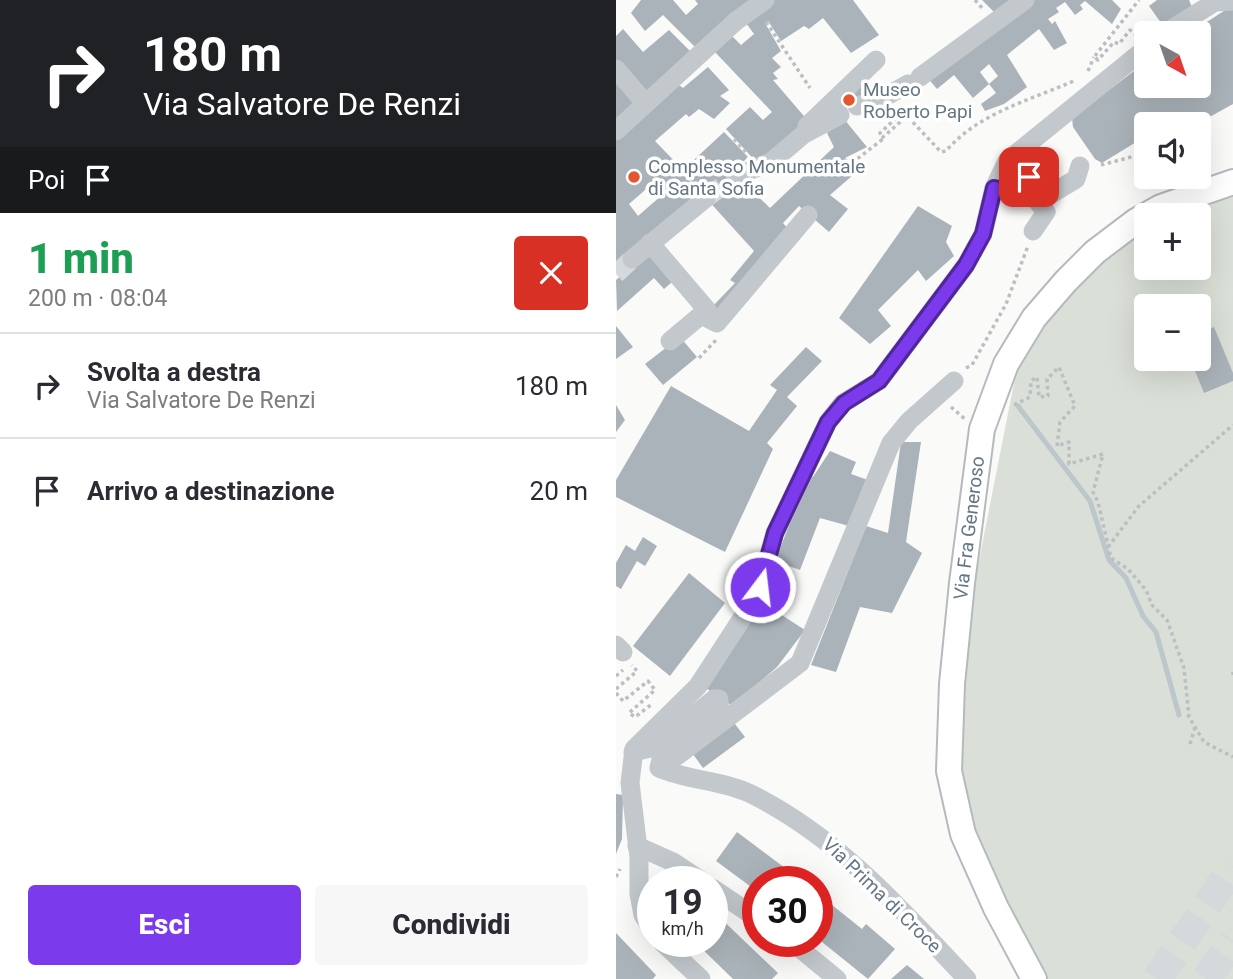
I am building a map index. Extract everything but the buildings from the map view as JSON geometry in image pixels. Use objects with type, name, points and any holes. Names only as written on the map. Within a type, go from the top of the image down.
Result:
[{"type":"main road","name":"Via Fra Generoso","points":[[1034,979],[996,908],[963,834],[949,771],[952,684],[982,429],[1006,364],[1034,318],[1095,252],[1136,220],[1161,207],[1233,182]]},
{"type":"street","points":[[616,131],[736,21],[765,0]]},
{"type":"street","points":[[736,176],[771,162],[804,134],[848,110],[883,98],[914,80],[1025,0]]},
{"type":"street","points":[[1184,21],[1215,2],[1233,1]]},
{"type":"street","points":[[638,866],[630,783],[634,752],[648,734],[678,708],[706,674],[760,587],[775,533],[828,422],[844,403],[879,381],[966,265],[983,234],[999,175],[1016,152],[1134,56]]},
{"type":"street","points":[[804,134],[825,106],[876,60]]},
{"type":"street","points":[[616,69],[645,103]]},
{"type":"street","points":[[1033,231],[1046,212],[1038,202],[1076,179],[1080,166]]},
{"type":"street","points":[[994,188],[1010,191],[1029,177],[1031,170]]},
{"type":"street","points":[[632,259],[706,198]]},
{"type":"street","points":[[670,341],[710,322],[808,215]]},
{"type":"street","points":[[650,243],[710,322]]},
{"type":"street","points":[[634,752],[654,747],[714,699],[719,699],[719,707],[672,750],[675,756],[681,754],[794,670],[806,654],[854,529],[897,433],[954,381]]},
{"type":"street","points":[[813,656],[832,605],[826,599]]},
{"type":"street","name":"Via Prima di Croce","points":[[672,750],[661,758],[659,768],[696,782],[719,783],[751,794],[822,838],[902,911],[967,979]]},
{"type":"street","points":[[637,846],[679,866]]},
{"type":"street","points":[[678,957],[701,979]]},
{"type":"street","points":[[810,957],[837,979]]},
{"type":"path","points":[[852,163],[884,139],[907,116],[941,152],[946,151],[959,136],[982,118],[1004,113],[1076,80],[1089,71],[1094,57],[1139,0]]},
{"type":"path","points":[[766,22],[810,88]]},
{"type":"path","points":[[1094,57],[1098,60],[1114,42],[1119,44],[1130,30],[1134,34]]},
{"type":"path","points":[[883,98],[897,117],[880,133],[884,139]]},
{"type":"path","points":[[1101,165],[1134,156]]},
{"type":"path","points":[[954,381],[962,376],[954,373],[972,365],[1006,304],[1033,231]]},
{"type":"path","points":[[1010,412],[1017,401],[1030,397],[1031,381],[1037,377],[1039,397],[1048,396],[1047,379],[1059,367],[1075,405],[1060,422],[1057,446],[1069,442],[1069,464],[1103,454],[1093,492],[1098,502],[1111,558],[1128,569],[1146,590],[1152,605],[1167,620],[1184,668],[1189,717],[1203,742],[1233,757]]},
{"type":"path","points":[[1108,547],[1139,506],[1233,425]]},
{"type":"path","points":[[616,676],[631,664],[637,670],[616,691],[623,701],[647,681],[655,688],[630,710],[634,718],[655,702]]},
{"type":"path","points":[[1190,744],[1195,727]]},
{"type":"shaded area","points":[[1233,188],[1233,979],[1046,979],[1004,905],[963,812],[959,749],[966,626],[1017,368],[1068,293],[1134,238],[1134,280],[1211,280],[1211,203],[1200,203]]},
{"type":"waterway","points":[[1018,406],[1090,501],[1109,560],[1126,578],[1143,616],[1156,632],[1179,715]]},
{"type":"tunnel","points":[[706,198],[736,176]]},
{"type":"tunnel","points":[[616,274],[632,259]]},
{"type":"tunnel","points":[[1157,979],[1233,867]]},
{"type":"tunnel","points":[[1206,979],[1233,940]]},
{"type":"place","name":"Museo Roberto Papi","points":[[849,100]]},
{"type":"place","name":"Complesso Monumentale di Santa Sofia","points":[[634,177]]},
{"type":"route","points":[[760,587],[775,533],[828,422],[844,403],[879,381],[966,265],[983,234],[994,188],[1010,191],[1029,177]]}]
